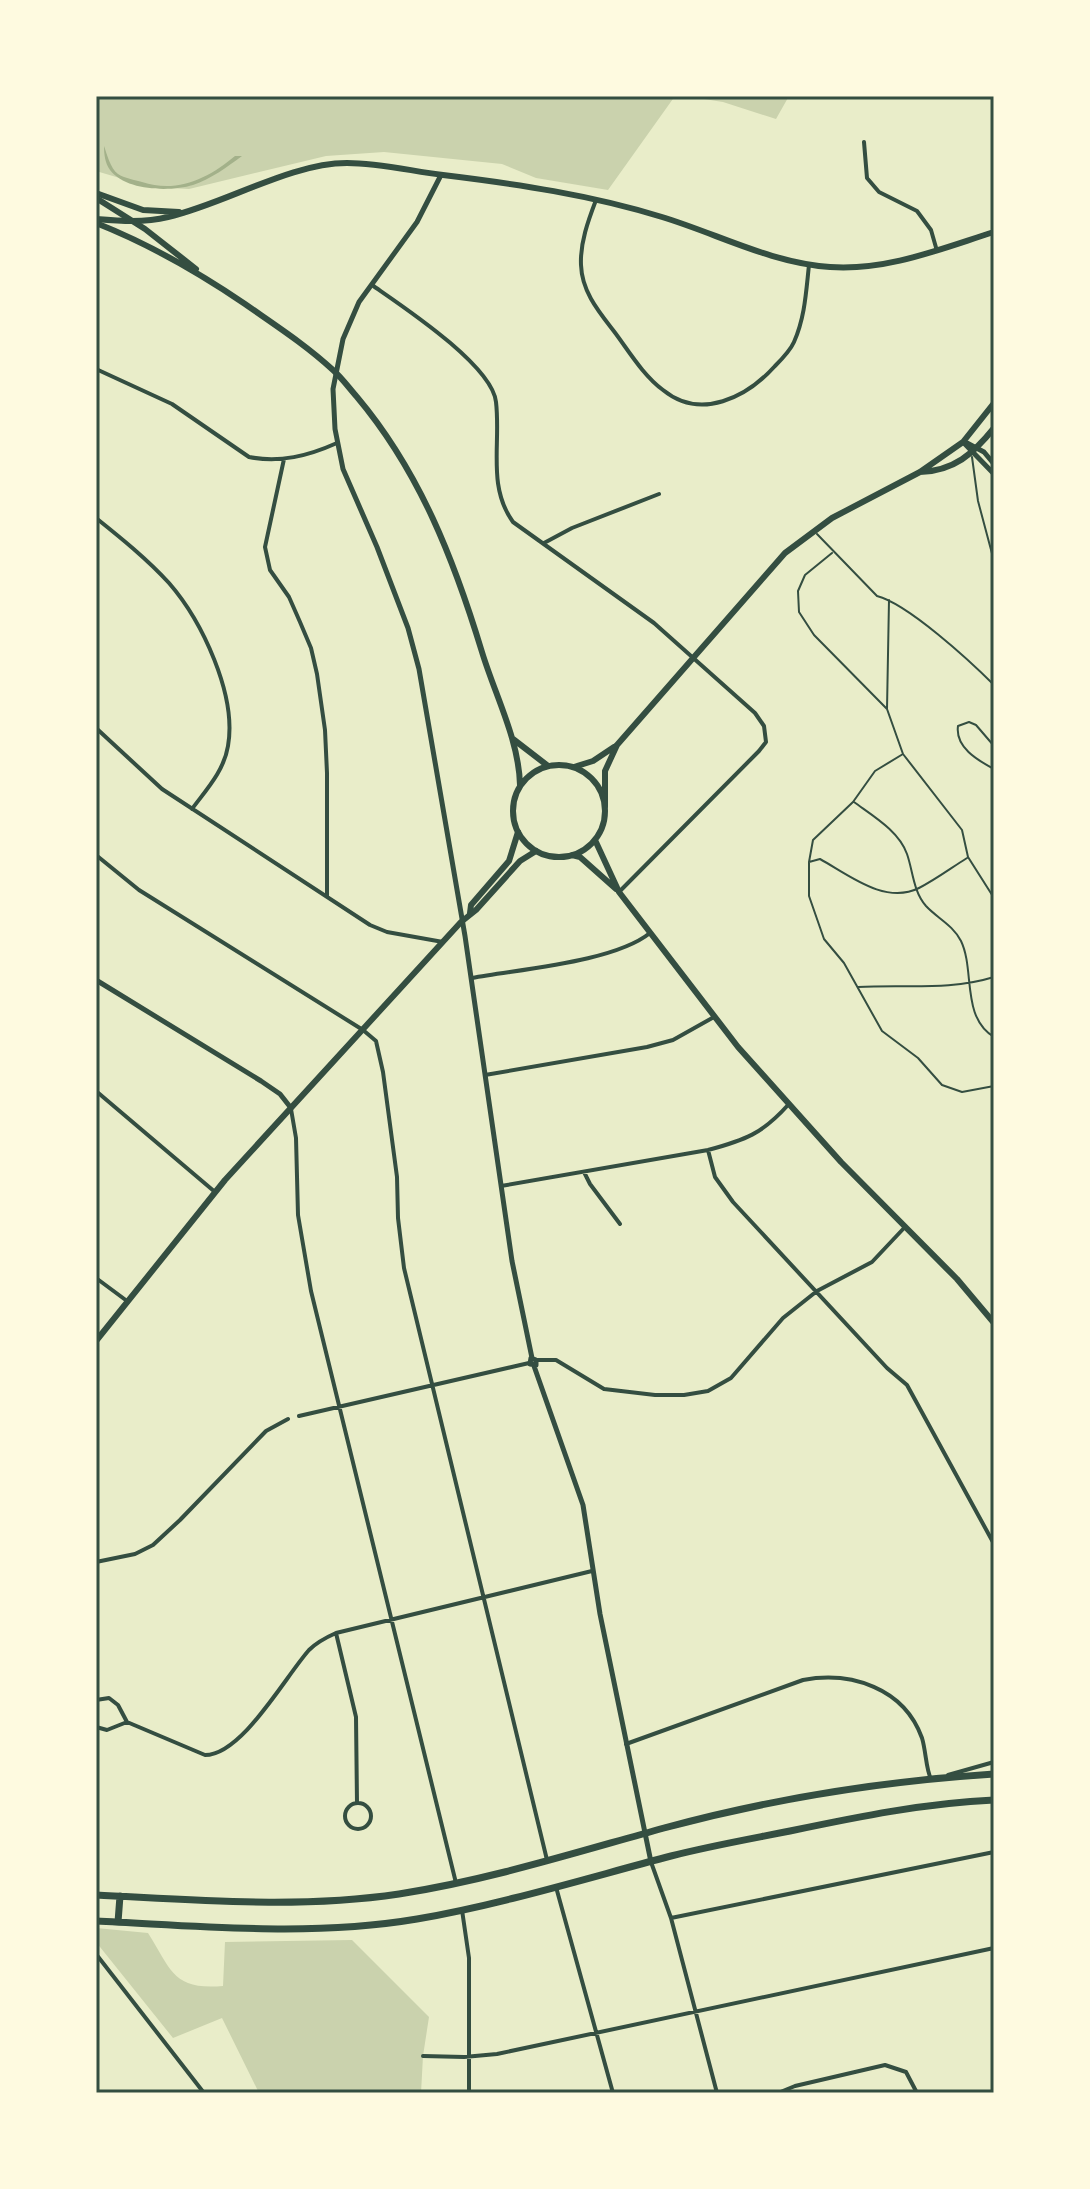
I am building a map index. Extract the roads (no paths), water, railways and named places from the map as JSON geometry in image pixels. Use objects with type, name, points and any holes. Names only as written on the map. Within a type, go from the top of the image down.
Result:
[{"type":"highway","points":[[96,1895],[297,1903],[386,1896],[456,1883],[644,1834],[777,1804],[930,1780],[994,1774]]},
{"type":"highway","points":[[96,1921],[301,1929],[400,1921],[462,1910],[651,1862],[875,1814],[994,1800]]},
{"type":"highway","points":[[118,1922],[120,1896]]},
{"type":"main road","points":[[96,221],[159,219],[194,210],[309,169],[329,165],[366,165],[597,198],[809,265],[865,267],[892,263],[994,232]]},
{"type":"main road","points":[[96,195],[150,211],[194,210]]},
{"type":"main road","points":[[96,195],[335,371],[382,429],[434,519],[458,576],[513,739],[520,785],[512,808],[518,832],[536,851],[548,856],[580,857],[619,892],[714,1017],[788,1105],[957,1279],[994,1323]]},
{"type":"main road","points":[[96,221],[157,250],[211,281]]},
{"type":"main road","points":[[520,785],[532,773],[548,766],[574,767],[593,761],[617,745],[785,553],[813,530],[920,472],[963,442],[994,403]]},
{"type":"main road","points":[[920,472],[940,471],[974,450],[994,428]]},
{"type":"main road","points":[[513,739],[548,766]]},
{"type":"main road","points":[[572,855],[595,840],[604,818],[605,771],[617,745]]},
{"type":"main road","points":[[574,767],[596,783],[605,806]]},
{"type":"main road","points":[[470,913],[471,905],[509,861],[518,832]]},
{"type":"main road","points":[[595,840],[619,892]]},
{"type":"main road","points":[[96,1341],[215,1192],[461,922],[476,910],[520,861],[536,851]]},
{"type":"street","points":[[864,142],[867,178],[879,192],[917,211],[931,230],[937,251]]},
{"type":"street","points":[[441,175],[417,222],[370,284],[351,319],[335,371],[333,400],[337,443],[343,469],[408,628],[430,723],[519,1307],[533,1362],[583,1505],[592,1571],[644,1834],[671,1918],[717,2093]]},
{"type":"street","points":[[597,198],[588,221],[581,256],[586,290],[633,358],[662,390],[676,398],[709,406],[727,401],[753,387],[772,369],[793,346],[801,324],[809,265]]},
{"type":"street","points":[[370,284],[438,333],[483,377],[496,400],[499,499],[513,522],[642,614],[755,713],[764,726],[766,742],[619,892]]},
{"type":"street","points":[[96,369],[172,404],[249,457],[264,460],[303,456],[337,443]]},
{"type":"street","points":[[963,442],[994,464]]},
{"type":"street","points":[[974,450],[994,474]]},
{"type":"street","points":[[284,459],[265,547],[270,570],[289,597],[311,648],[317,674],[326,759],[327,896]]},
{"type":"street","points":[[544,543],[572,528],[659,494]]},
{"type":"street","points":[[96,518],[170,584],[204,639],[218,669],[227,707],[229,746],[221,769],[192,809]]},
{"type":"street","points":[[96,728],[153,782],[271,863],[370,925],[387,932],[443,942]]},
{"type":"street","points":[[96,855],[139,890],[376,1041],[397,1177],[404,1268],[547,1860]]},
{"type":"street","points":[[471,978],[611,953],[636,943],[650,933]]},
{"type":"street","points":[[96,980],[270,1087],[291,1108],[296,1138],[298,1215],[303,1252],[373,1551],[456,1883]]},
{"type":"street","points":[[485,1075],[647,1047],[673,1040],[714,1017]]},
{"type":"street","points":[[96,1091],[215,1192]]},
{"type":"street","points":[[501,1186],[708,1150],[741,1141],[757,1134],[788,1105]]},
{"type":"street","points":[[708,1150],[715,1177],[733,1202],[887,1368],[907,1385],[994,1544]]},
{"type":"street","points":[[584,1172],[620,1224]]},
{"type":"street","points":[[299,1416],[545,1358],[556,1360],[604,1389],[655,1395],[708,1391],[731,1378],[783,1318],[817,1291],[872,1262],[905,1227]]},
{"type":"street","points":[[96,1278],[127,1301]]},
{"type":"street","points":[[96,1562],[135,1554],[153,1545],[266,1431],[288,1419]]},
{"type":"street","points":[[96,1700],[104,1697],[115,1701],[127,1722],[205,1755],[215,1755],[247,1731],[310,1649],[336,1633],[592,1571]]},
{"type":"street","points":[[336,1633],[356,1717],[357,1803]]},
{"type":"street","points":[[626,1744],[803,1680],[825,1676],[859,1680],[886,1692],[901,1705],[921,1737],[930,1780],[994,1762]]},
{"type":"street","points":[[96,1727],[107,1730],[127,1722]]},
{"type":"street","points":[[357,1803],[368,1808],[371,1815],[366,1826],[358,1829],[350,1826],[346,1814],[349,1807],[357,1803]]},
{"type":"street","points":[[671,1918],[994,1852]]},
{"type":"street","points":[[556,1887],[613,2093]]},
{"type":"street","points":[[462,1910],[469,1958],[469,2093]]},
{"type":"street","points":[[423,2056],[497,2054],[994,1948]]},
{"type":"street","points":[[96,1954],[204,2093]]},
{"type":"street","points":[[778,2093],[795,2086],[885,2065],[906,2072],[917,2093]]},
{"type":"lane","points":[[974,450],[978,501],[994,561]]},
{"type":"lane","points":[[813,530],[877,596],[889,600],[969,661],[994,685]]},
{"type":"lane","points":[[833,552],[805,575],[798,591],[799,612],[814,635],[887,709]]},
{"type":"lane","points":[[889,600],[887,709],[903,754],[957,821],[968,857],[994,898]]},
{"type":"lane","points":[[994,746],[976,725],[969,722],[958,726],[959,741],[967,751],[994,769]]},
{"type":"lane","points":[[903,754],[875,771],[853,802],[813,840],[809,862],[809,896],[824,939],[844,963],[882,1031],[918,1058],[942,1085],[962,1092],[994,1086]]},
{"type":"lane","points":[[853,802],[888,828],[906,850],[916,890],[926,906],[959,937],[966,955],[968,985],[977,1019],[986,1033],[994,1037]]},
{"type":"lane","points":[[809,862],[820,859],[873,890],[895,894],[916,890],[968,857]]},
{"type":"lane","points":[[857,987],[888,985],[931,988],[968,985],[994,977]]}]
